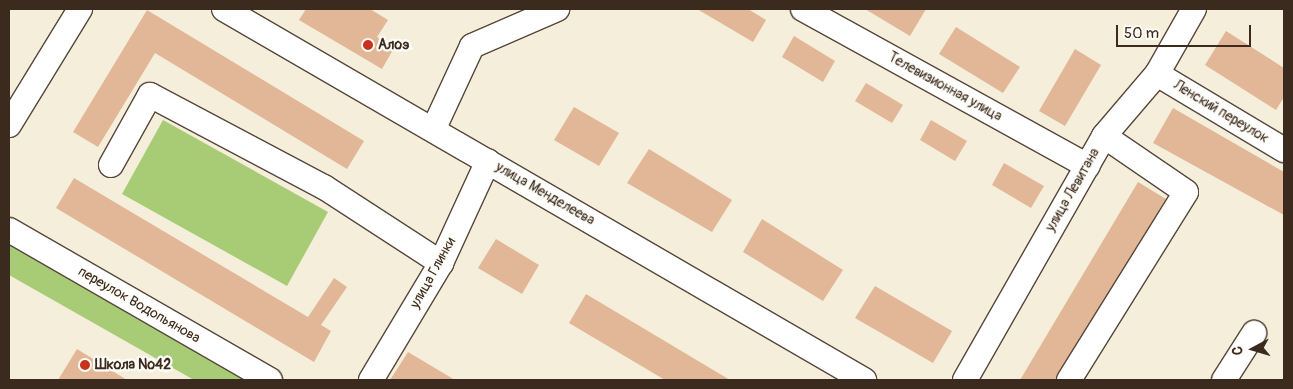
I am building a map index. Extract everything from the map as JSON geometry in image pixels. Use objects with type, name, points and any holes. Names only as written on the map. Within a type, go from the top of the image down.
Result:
[{"type":"street","points":[[9,125],[80,9]]},
{"type":"street","name":"улица Менделеева","points":[[224,9],[434,128],[864,380]]},
{"type":"street","points":[[434,128],[472,46],[557,9]]},
{"type":"street","name":"Телевизионная улица","points":[[803,9],[1087,166]]},
{"type":"street","name":"улица Левитана","points":[[965,380],[1104,136],[1157,74],[1194,9]]},
{"type":"street","name":"Ленский переулок","points":[[1157,74],[1284,150]]},
{"type":"street","points":[[111,165],[150,95],[324,187],[441,263]]},
{"type":"street","points":[[1069,380],[1186,192],[1104,136]]},
{"type":"street","name":"улица Глинки","points":[[371,380],[441,263],[488,161]]},
{"type":"street","name":"переулок Водопьянова","points":[[9,230],[270,380]]},
{"type":"street","points":[[1224,380],[1254,333]]},
{"type":"green space","points":[[163,120],[328,212],[287,286],[122,194]]},
{"type":"green space","points":[[9,238],[253,380],[194,380],[9,275]]},
{"type":"building","points":[[306,9],[370,9],[388,20],[377,37],[394,48],[382,69],[299,20]]},
{"type":"building","points":[[697,9],[748,9],[766,20],[753,42]]},
{"type":"building","points":[[865,9],[926,9],[910,36]]},
{"type":"building","points":[[147,10],[364,141],[347,169],[155,53],[98,147],[73,132]]},
{"type":"building","points":[[956,27],[1020,67],[1003,93],[939,54]]},
{"type":"building","points":[[1226,31],[1284,68],[1284,97],[1276,110],[1205,65]]},
{"type":"building","points":[[794,36],[835,61],[823,82],[782,57]]},
{"type":"building","points":[[1075,49],[1101,65],[1065,126],[1039,111]]},
{"type":"building","points":[[866,83],[903,105],[892,123],[855,101]]},
{"type":"building","points":[[574,107],[619,133],[599,166],[554,140]]},
{"type":"building","points":[[1173,108],[1284,172],[1284,215],[1153,143]]},
{"type":"building","points":[[931,120],[967,141],[955,161],[920,140]]},
{"type":"building","points":[[649,149],[732,200],[712,232],[627,183]]},
{"type":"building","points":[[1004,163],[1044,186],[1031,208],[992,185]]},
{"type":"building","points":[[74,178],[308,317],[334,278],[347,287],[321,325],[331,331],[314,362],[56,208]]},
{"type":"building","points":[[1138,182],[1166,199],[1055,380],[1020,380]]},
{"type":"building","points":[[762,219],[843,270],[823,301],[743,252]]},
{"type":"building","points":[[496,239],[539,265],[522,294],[478,268]]},
{"type":"building","points":[[875,286],[952,331],[933,363],[855,318]]},
{"type":"building","points":[[586,294],[730,380],[665,380],[569,323]]},
{"type":"building","name":"Школа №42","points":[[77,349],[127,380],[58,380]]},
{"type":"building","points":[[408,352],[455,380],[390,380]]},
{"type":"place","name":"Алоэ","points":[[368,45]]},
{"type":"place","name":"Школа №42","points":[[85,365]]}]
